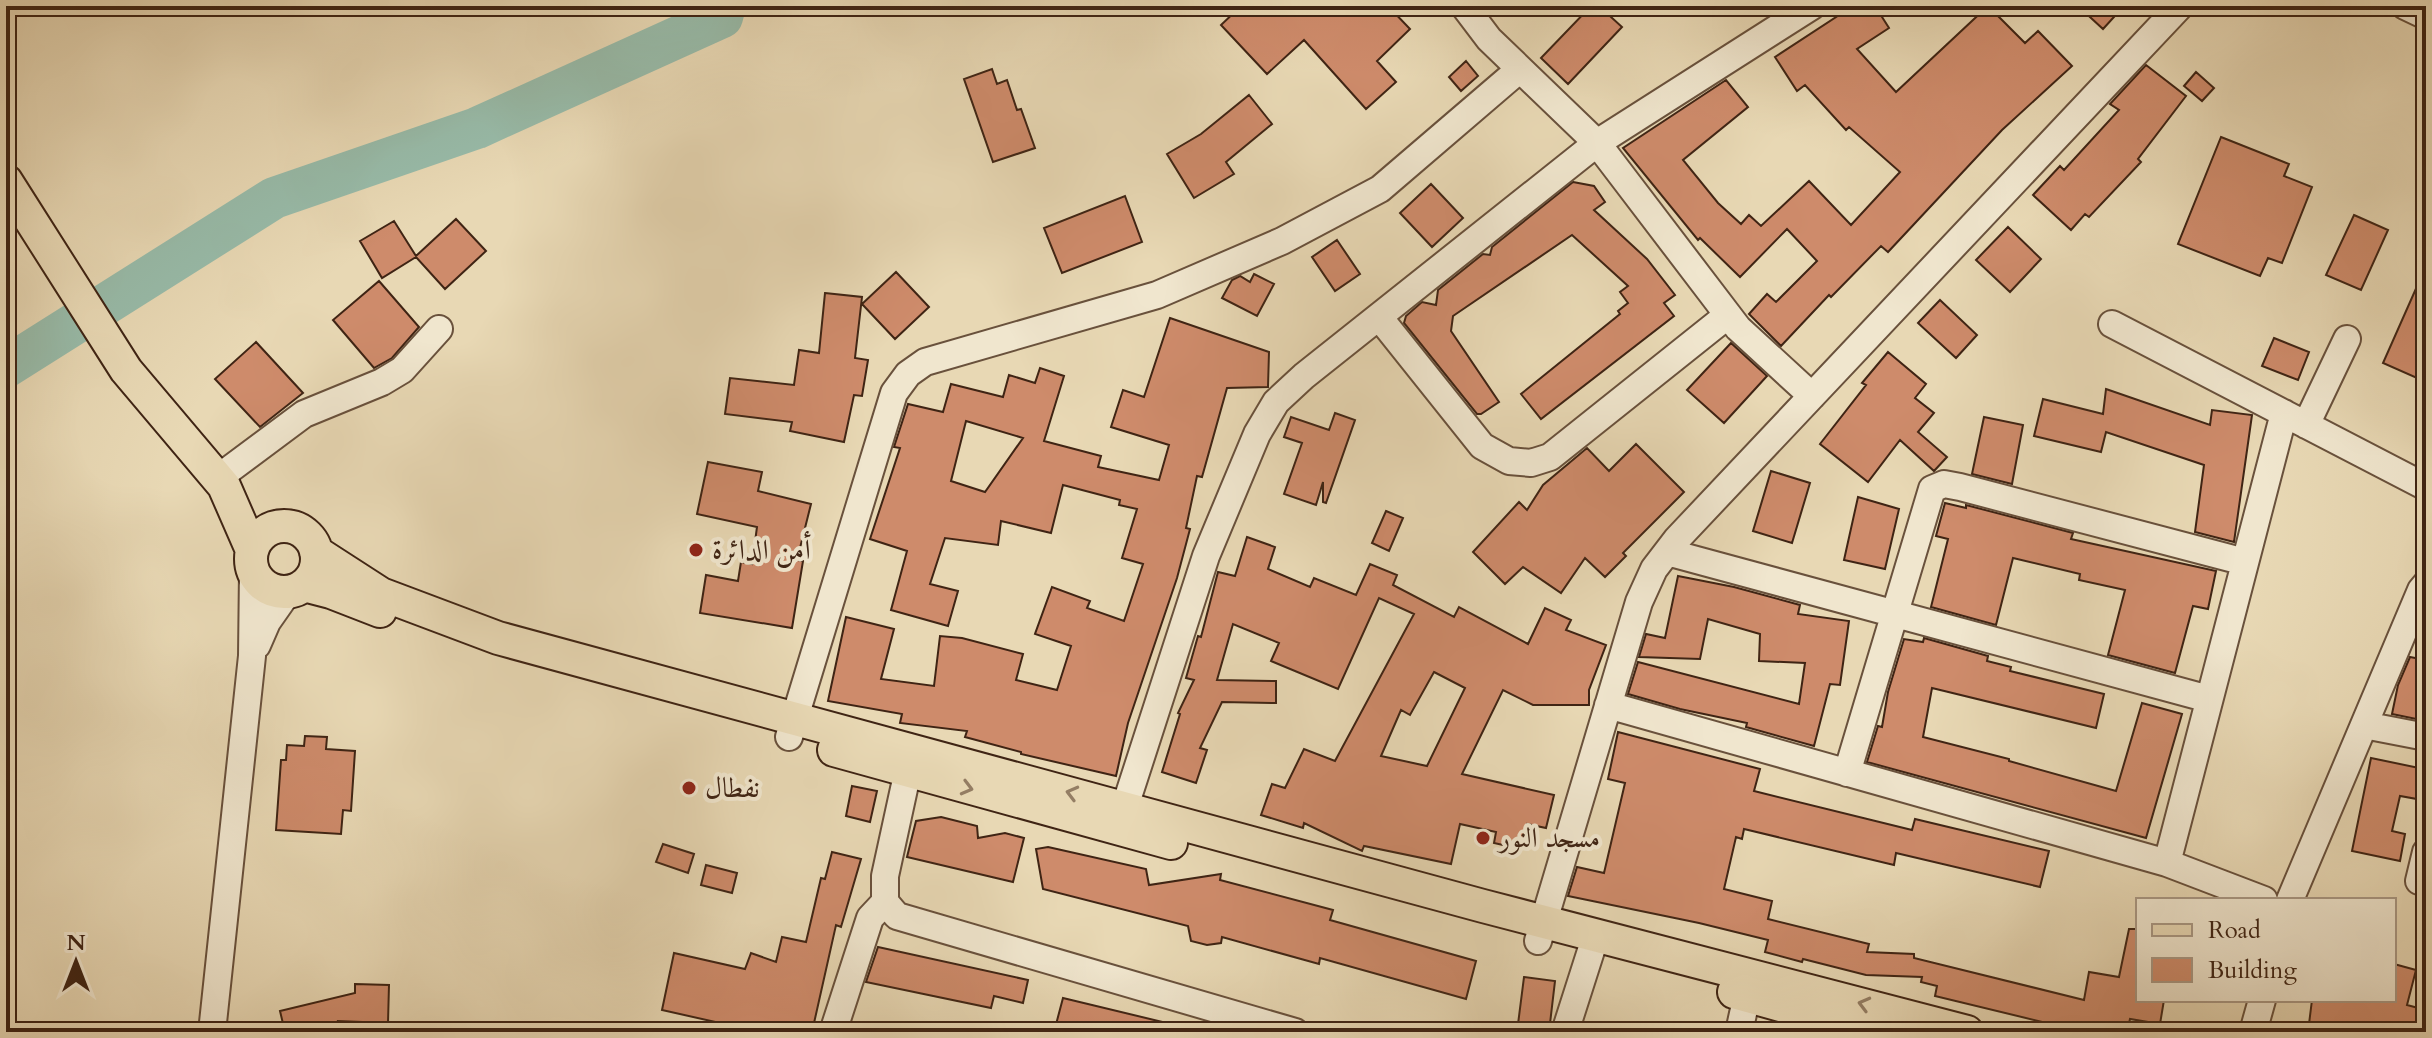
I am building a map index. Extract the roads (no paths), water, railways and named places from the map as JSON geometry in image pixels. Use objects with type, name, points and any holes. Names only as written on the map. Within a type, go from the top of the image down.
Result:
[{"type":"main road","points":[[6,181],[126,370],[221,482],[285,526],[305,534],[316,552],[381,594],[438,624]]},
{"type":"main road","points":[[221,482],[259,581],[267,588],[331,592],[792,728],[1541,931],[1749,985],[1967,1032]]},
{"type":"main road","points":[[252,561],[264,533],[285,526]]},
{"type":"main road","points":[[296,589],[315,571],[316,552]]},
{"type":"main road","points":[[1749,985],[1877,1032]]},
{"type":"street","points":[[1464,6],[1489,39],[1597,143],[1738,328],[1812,396]]},
{"type":"street","points":[[1121,818],[1206,556],[1257,434],[1276,402],[1304,376],[1597,143],[1812,6]]},
{"type":"street","points":[[1541,931],[1639,602],[1654,569],[1812,396],[2180,6]]},
{"type":"street","points":[[2405,6],[2426,16]]},
{"type":"street","points":[[792,728],[894,393],[908,374],[925,362],[1157,295],[1282,241],[1380,189],[1520,69]]},
{"type":"street","points":[[1379,317],[1482,446],[1509,461],[1531,463],[1550,457],[1728,315]]},
{"type":"street","points":[[2112,324],[2426,487]]},
{"type":"street","points":[[221,482],[304,414],[382,382],[402,370],[439,329]]},
{"type":"street","points":[[2167,863],[2245,562],[2295,419],[2347,339]]},
{"type":"street","points":[[1847,773],[1932,489],[1944,484],[2245,562]]},
{"type":"street","points":[[1667,552],[2209,699]]},
{"type":"street","points":[[212,1032],[252,656],[252,561]]},
{"type":"street","points":[[2291,898],[2426,584]]},
{"type":"street","points":[[252,656],[267,622],[296,589]]},
{"type":"street","points":[[1608,705],[2167,863],[2259,898]]},
{"type":"street","points":[[2364,725],[2426,737]]},
{"type":"street","points":[[910,761],[885,876],[885,902],[897,916],[1295,1032]]},
{"type":"street","points":[[2419,881],[2426,852]]},
{"type":"street","points":[[833,1032],[870,918],[885,902]]},
{"type":"street","points":[[1565,1032],[1592,944]]},
{"type":"street","points":[[1739,1032],[1749,985]]},
{"type":"street","points":[[2253,1032],[2261,1002]]},
{"type":"waterway","points":[[6,367],[274,198],[477,128],[722,17],[725,6]]},
{"type":"place","name":"أمن الدائرة","points":[[696,550]]},
{"type":"place","name":"نفطال","points":[[689,788]]},
{"type":"place","name":"مسجد النور","points":[[1483,838]]}]
